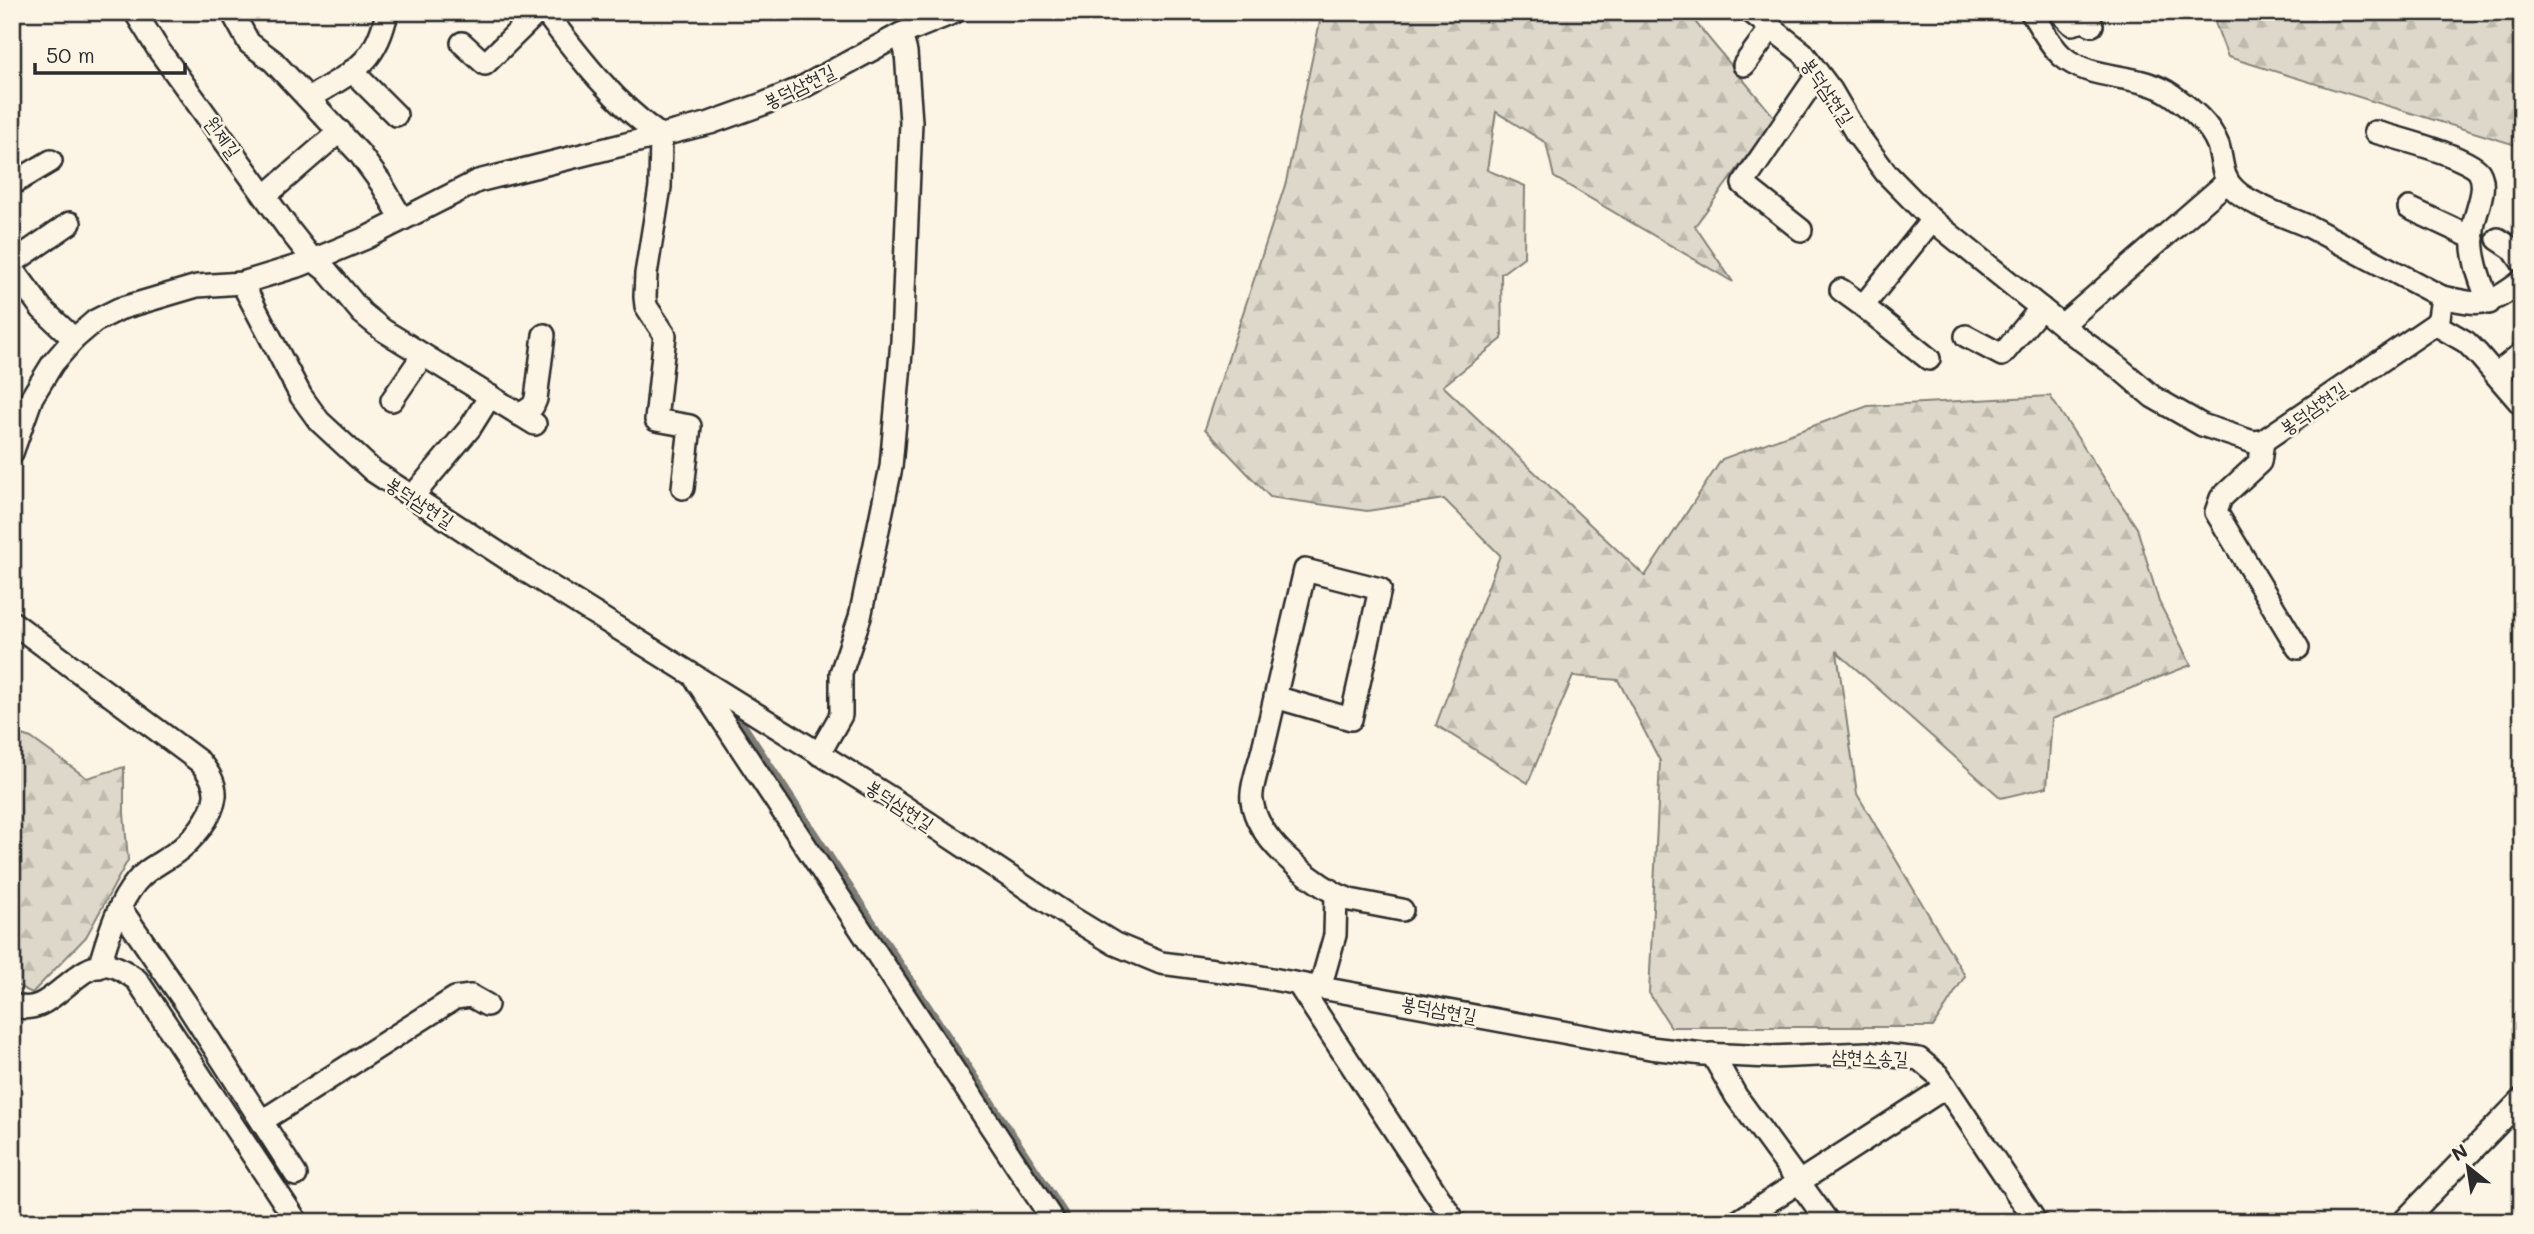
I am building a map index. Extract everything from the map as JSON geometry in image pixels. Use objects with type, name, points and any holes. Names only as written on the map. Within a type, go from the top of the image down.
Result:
[{"type":"street","name":"원제길","points":[[135,12],[158,49],[313,260],[327,271],[362,313],[383,330],[527,419],[536,399],[544,335]]},
{"type":"street","points":[[232,12],[249,43],[273,61],[340,131],[382,183],[402,219]]},
{"type":"street","points":[[309,98],[369,58],[377,47],[387,12]]},
{"type":"street","points":[[462,43],[485,64],[538,12]]},
{"type":"street","points":[[545,12],[613,95],[637,120],[661,136],[660,187],[646,274],[645,297],[646,306],[665,335],[656,420],[690,426],[683,488]]},
{"type":"street","name":"봉덕삼현길","points":[[1751,12],[1803,53],[1886,173],[1932,220],[2153,397],[2202,425],[2253,442],[2263,441],[2435,324]]},
{"type":"street","points":[[2031,12],[2054,47],[2069,61],[2094,71],[2152,85],[2168,92],[2186,106],[2211,132],[2227,182],[2238,194],[2310,228],[2442,297],[2475,304],[2489,303],[2522,281]]},
{"type":"street","points":[[2060,12],[2072,24],[2084,21],[2081,20],[2092,25]]},
{"type":"street","name":"봉덕삼현길","points":[[14,439],[32,397],[52,363],[74,338],[95,321],[119,309],[197,286],[242,283],[313,260],[366,238],[478,181],[710,123],[802,88],[901,34],[946,14]]},
{"type":"street","points":[[1744,65],[1771,28]]},
{"type":"street","points":[[820,754],[841,715],[841,673],[860,617],[891,467],[901,341],[911,122],[906,52],[901,34]]},
{"type":"street","points":[[352,71],[396,115]]},
{"type":"street","points":[[1801,230],[1743,184],[1818,74]]},
{"type":"street","points":[[265,196],[340,131]]},
{"type":"street","points":[[2375,132],[2411,141],[2473,165],[2482,181],[2473,238],[2477,269],[2489,303]]},
{"type":"street","points":[[12,184],[51,161]]},
{"type":"street","points":[[2062,325],[2227,182]]},
{"type":"street","points":[[2409,208],[2473,238]]},
{"type":"street","points":[[1863,306],[1932,220]]},
{"type":"street","points":[[70,223],[12,266],[42,309],[74,338]]},
{"type":"street","points":[[2498,239],[2513,249],[2522,262]]},
{"type":"street","name":"봉덕삼현길","points":[[242,283],[301,396],[319,421],[373,471],[894,800],[1115,944],[1161,963],[1298,984],[1650,1048],[1708,1054]]},
{"type":"street","points":[[1841,290],[1929,359]]},
{"type":"street","points":[[2442,297],[2439,318],[2435,324],[2466,342],[2522,405]]},
{"type":"street","points":[[1966,336],[2002,355],[2041,308]]},
{"type":"street","points":[[2496,374],[2522,353]]},
{"type":"street","points":[[392,400],[423,355]]},
{"type":"street","points":[[412,497],[470,428],[490,396]]},
{"type":"street","points":[[2263,441],[2260,462],[2221,498],[2216,512],[2298,648]]},
{"type":"street","points":[[1275,697],[1351,719],[1380,589],[1305,570],[1275,697],[1252,799],[1261,829],[1317,884],[1350,900],[1402,910]]},
{"type":"street","points":[[12,622],[200,762],[209,772],[215,797],[208,814],[188,843],[150,868],[136,881],[108,935],[99,967]]},
{"type":"street","points":[[693,675],[1054,1222]]},
{"type":"street","points":[[1320,988],[1335,935],[1336,894]]},
{"type":"street","points":[[120,908],[187,1004],[296,1175]]},
{"type":"street","points":[[12,1022],[21,1006],[41,1004],[91,969],[109,965],[137,980],[297,1222]]},
{"type":"street","points":[[1298,984],[1455,1222]]},
{"type":"street","points":[[262,1121],[455,998],[471,996],[487,1005]]},
{"type":"street","name":"삼현소송길","points":[[1708,1054],[1770,1057],[1867,1053],[1919,1059],[1938,1075],[2036,1222]]},
{"type":"street","points":[[1708,1054],[1828,1222]]},
{"type":"street","points":[[1737,1222],[1946,1087]]},
{"type":"street","points":[[2403,1222],[2522,1099]]},
{"type":"green space","points":[[1322,12],[1687,12],[1775,118],[1695,226],[1733,282],[1554,177],[1546,143],[1496,112],[1487,170],[1525,186],[1524,257],[1501,274],[1502,339],[1443,386],[1645,576],[1722,459],[1868,406],[2050,396],[2137,528],[2159,602],[2191,665],[2052,719],[2047,787],[2001,798],[1837,652],[1857,794],[1965,976],[1933,1027],[1671,1027],[1649,993],[1660,761],[1618,680],[1573,676],[1528,783],[1436,725],[1500,555],[1444,499],[1367,511],[1270,497],[1205,429],[1286,182]]},
{"type":"green space","points":[[2211,12],[2522,12],[2522,147],[2228,57]]},
{"type":"green space","points":[[12,732],[31,738],[87,778],[124,767],[128,860],[86,937],[32,993],[12,983]]},
{"type":"waterway","points":[[741,720],[1071,1222]]}]
